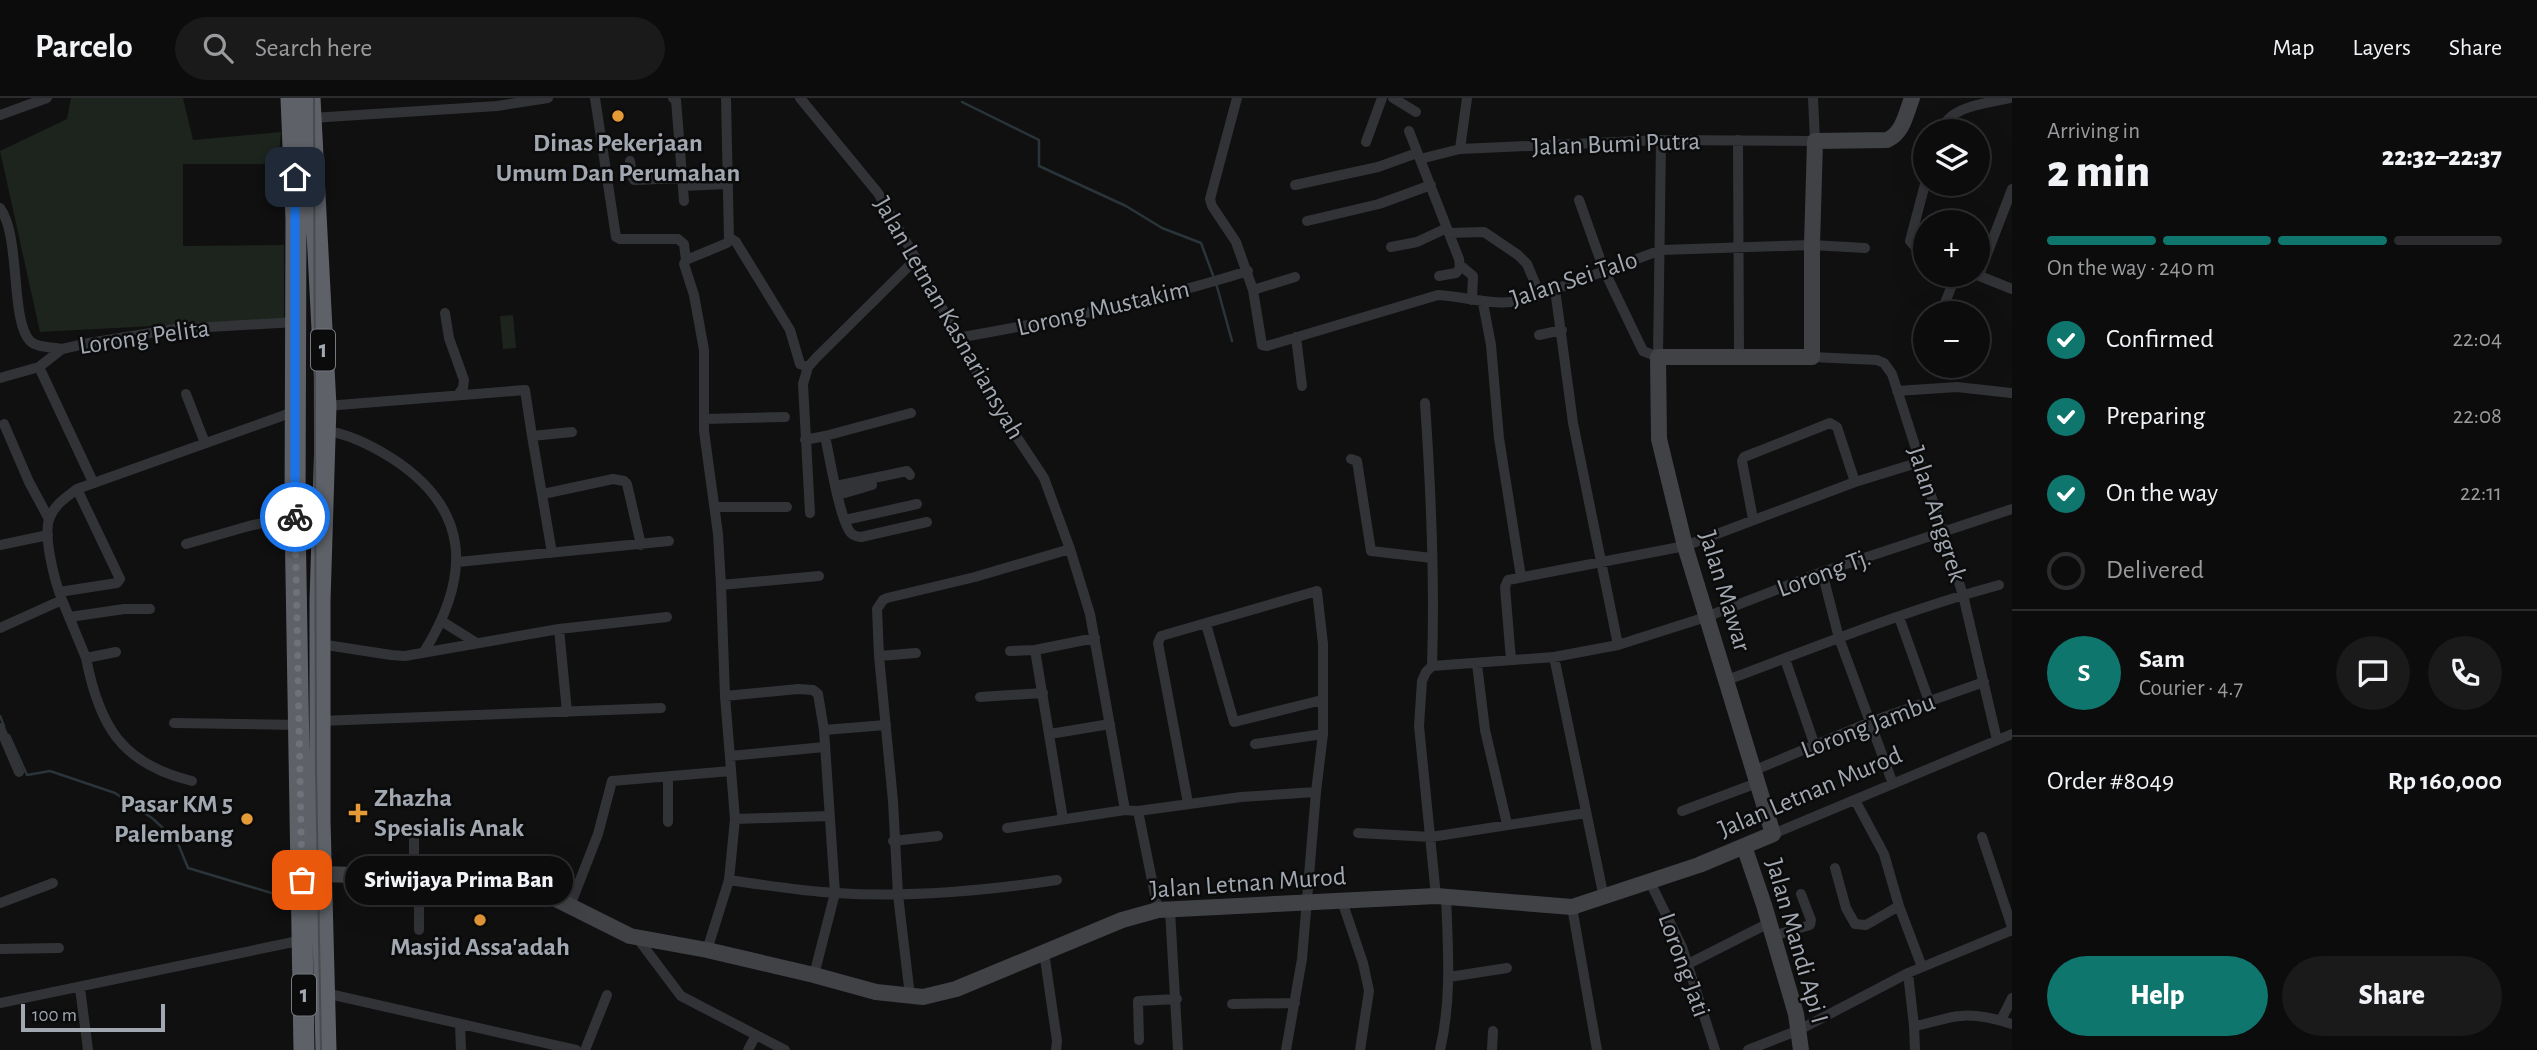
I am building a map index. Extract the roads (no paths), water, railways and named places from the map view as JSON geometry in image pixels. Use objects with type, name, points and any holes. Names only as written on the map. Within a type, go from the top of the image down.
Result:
[{"type":"highway","name":"1","points":[[291,98],[296,198],[297,601],[310,723],[321,874],[326,1050]]},
{"type":"highway","name":"1","points":[[304,1050],[303,940],[310,723],[320,643],[326,406],[311,108]]},
{"type":"highway","points":[[297,601],[320,601]]},
{"type":"street","points":[[0,115],[47,98]]},
{"type":"street","points":[[311,108],[548,98]]},
{"type":"street","points":[[595,98],[616,237],[678,240],[684,244],[684,264],[694,295],[705,350],[704,419],[715,507],[725,696],[735,819],[729,880],[707,950]]},
{"type":"street","points":[[673,98],[676,100],[684,201]]},
{"type":"street","points":[[686,260],[727,243],[730,238],[726,98]]},
{"type":"street","name":"Jalan Letnan Kasnariansyah","points":[[800,98],[878,193],[987,392],[1044,478],[1071,552],[1095,638],[1125,810]]},
{"type":"street","name":"Jalan Sei Talo","points":[[1237,98],[1210,199],[1236,242],[1248,271],[1262,345],[1267,346],[1438,295],[1507,304],[1540,295],[1661,250],[1812,245],[1865,248]]},
{"type":"street","points":[[1366,142],[1382,98]]},
{"type":"street","points":[[1393,98],[1416,111]]},
{"type":"street","points":[[1460,149],[1467,98]]},
{"type":"street","points":[[1579,200],[1604,270],[1643,351],[1658,357],[1812,357],[1815,141],[1813,98]]},
{"type":"street","points":[[1815,141],[1887,140],[1895,136],[1900,129],[1912,98]]},
{"type":"street","points":[[1947,119],[1960,110],[2010,98]]},
{"type":"street","points":[[1409,131],[1460,265],[1473,275],[1491,345],[1499,438],[1521,577]]},
{"type":"street","points":[[1658,357],[1661,140]]},
{"type":"street","name":"Jalan Bumi Putra","points":[[1295,185],[1418,156],[1460,149],[1661,140],[1815,141]]},
{"type":"street","points":[[1738,140],[1739,356]]},
{"type":"street","points":[[630,161],[632,177],[635,180],[727,184]]},
{"type":"street","points":[[1307,221],[1379,204],[1431,185]]},
{"type":"street","points":[[1990,245],[2012,189]]},
{"type":"street","points":[[0,208],[8,227],[18,300],[29,340],[35,344],[62,349]]},
{"type":"street","points":[[1391,247],[1417,242],[1448,231],[1484,232],[1518,254],[1527,264],[1540,295]]},
{"type":"street","points":[[730,238],[736,242],[788,326],[800,363],[808,367]]},
{"type":"street","points":[[810,513],[803,384],[808,367],[916,259]]},
{"type":"street","points":[[1440,275],[1456,273],[1460,265]]},
{"type":"street","name":"Lorong Mustakim","points":[[957,338],[1065,319],[1208,284],[1248,271]]},
{"type":"street","points":[[1253,290],[1295,277]]},
{"type":"street","points":[[1990,280],[2012,289]]},
{"type":"street","points":[[1555,289],[1573,423],[1618,645]]},
{"type":"street","points":[[444,313],[449,338],[464,380],[458,395]]},
{"type":"street","name":"Lorong Pelita","points":[[0,378],[39,367],[62,349],[114,338],[176,329],[296,322]]},
{"type":"street","points":[[1539,335],[1562,330]]},
{"type":"street","points":[[1296,337],[1301,386]]},
{"type":"street","name":"Jalan Mawar","points":[[1658,357],[1659,439],[1685,546],[1773,834]]},
{"type":"street","name":"Jalan Anggrek","points":[[1812,357],[1877,360],[1888,368],[1963,595],[1997,740]]},
{"type":"street","points":[[39,367],[93,482]]},
{"type":"street","points":[[1897,391],[1956,387],[2011,391]]},
{"type":"street","points":[[326,406],[526,390],[552,553]]},
{"type":"street","points":[[186,394],[205,443]]},
{"type":"street","points":[[1425,403],[1432,558],[1432,666],[1426,672],[1419,699],[1419,726],[1449,977],[1440,1050]]},
{"type":"street","points":[[48,519],[59,503],[93,482],[296,411]]},
{"type":"street","points":[[805,440],[911,413]]},
{"type":"street","points":[[704,419],[785,417]]},
{"type":"street","points":[[1753,519],[1742,461],[1744,457],[1830,423],[1837,427],[1854,482]]},
{"type":"street","points":[[4,424],[48,519],[48,535],[60,596],[86,658],[100,711],[120,742],[152,767],[171,776],[192,781]]},
{"type":"street","points":[[325,431],[351,438],[404,466],[423,482],[443,510],[451,527],[458,562],[443,622],[424,652]]},
{"type":"street","points":[[532,436],[572,432]]},
{"type":"street","points":[[825,436],[850,533],[858,537],[927,522]]},
{"type":"street","points":[[1354,460],[1369,549],[1374,552],[1432,558]]},
{"type":"street","points":[[1511,660],[1506,584],[1508,580],[1685,546],[1854,482],[1920,463]]},
{"type":"street","points":[[910,473],[909,476],[837,490],[910,473]]},
{"type":"street","points":[[542,494],[614,479],[624,481],[641,545]]},
{"type":"street","points":[[0,628],[60,596],[117,583],[120,579],[78,489]]},
{"type":"street","points":[[845,520],[917,504]]},
{"type":"street","points":[[715,507],[787,507]]},
{"type":"street","name":"Lorong Tj.","points":[[1432,666],[1554,657],[1618,645],[1706,617],[1822,572],[2012,509]]},
{"type":"street","points":[[186,544],[295,516]]},
{"type":"street","points":[[0,545],[48,535]]},
{"type":"street","points":[[458,562],[669,541]]},
{"type":"street","points":[[910,996],[893,841],[893,801],[877,609],[883,600],[1071,552]]},
{"type":"street","points":[[1822,572],[1839,638],[1892,784]]},
{"type":"street","points":[[721,585],[819,576]]},
{"type":"street","points":[[1727,680],[1899,617],[1999,586]]},
{"type":"street","points":[[1188,803],[1158,643],[1161,636],[1317,591],[1323,644],[1323,734],[1302,959],[1286,1050]]},
{"type":"street","points":[[70,617],[150,608]]},
{"type":"street","points":[[320,643],[397,656],[559,629],[667,617]]},
{"type":"street","points":[[1899,617],[1929,701]]},
{"type":"street","points":[[443,622],[475,642]]},
{"type":"street","points":[[1206,624],[1234,722],[1322,701]]},
{"type":"street","points":[[559,629],[567,712]]},
{"type":"street","points":[[1010,652],[1095,638]]},
{"type":"street","points":[[1035,650],[1063,819]]},
{"type":"street","points":[[86,658],[116,652]]},
{"type":"street","points":[[879,656],[916,653]]},
{"type":"street","points":[[1554,657],[1604,898]]},
{"type":"street","points":[[1785,659],[1815,746]]},
{"type":"street","points":[[1477,664],[1485,730],[1507,824]]},
{"type":"street","name":"Lorong Jambu","points":[[1682,811],[1870,722],[1984,682]]},
{"type":"street","points":[[725,696],[797,689],[813,690],[818,694],[824,730],[835,893],[814,975]]},
{"type":"street","points":[[980,697],[1043,693]]},
{"type":"street","points":[[174,723],[310,723],[661,708]]},
{"type":"street","points":[[1050,734],[1110,724]]},
{"type":"street","points":[[824,730],[886,725]]},
{"type":"street","points":[[0,729],[19,772]]},
{"type":"street","points":[[1255,744],[1323,734]]},
{"type":"street","name":"Jalan Letnan Murod","points":[[321,874],[417,876],[504,882],[536,889],[618,932],[638,939],[707,950],[876,992],[923,997],[956,989],[1122,919],[1164,910],[1441,896],[1572,907],[1650,882],[1744,846],[2012,734]]},
{"type":"street","points":[[730,756],[824,747]]},
{"type":"street","points":[[570,906],[598,834],[611,782],[731,771]]},
{"type":"street","points":[[668,777],[668,822]]},
{"type":"street","points":[[1007,828],[1125,810],[1138,811],[1188,803],[1316,792]]},
{"type":"street","points":[[1855,800],[1884,853],[1899,906],[1922,967]]},
{"type":"street","points":[[1138,811],[1164,910],[1177,999],[1178,1050]]},
{"type":"street","points":[[1358,833],[1431,837],[1586,813]]},
{"type":"street","points":[[735,819],[829,816]]},
{"type":"street","points":[[414,836],[419,930]]},
{"type":"street","points":[[893,841],[938,836]]},
{"type":"street","points":[[1748,1050],[1800,1030],[1908,972],[2012,928],[1982,837]]},
{"type":"street","name":"Jalan Mandi Api I","points":[[1744,846],[1800,1030],[1801,1050]]},
{"type":"street","points":[[1835,868],[1846,908],[1855,925],[1866,925],[1899,906]]},
{"type":"street","points":[[729,880],[835,893],[898,895],[980,892],[1057,880]]},
{"type":"street","name":"Lorong Jati","points":[[1650,882],[1675,928],[1715,1050]]},
{"type":"street","points":[[0,903],[53,883]]},
{"type":"street","points":[[1688,964],[1771,929],[1810,925],[1811,920],[1801,894]]},
{"type":"street","points":[[1342,901],[1363,963],[1369,991],[1360,1050]]},
{"type":"street","points":[[1572,907],[1597,1050]]},
{"type":"street","points":[[638,939],[681,996],[785,1050]]},
{"type":"street","points":[[0,1003],[303,940]]},
{"type":"street","points":[[0,949],[59,948]]},
{"type":"street","points":[[1044,952],[1056,1050]]},
{"type":"street","points":[[1449,977],[1507,968]]},
{"type":"street","points":[[1908,972],[1915,1050]]},
{"type":"street","points":[[80,988],[88,1050]]},
{"type":"street","points":[[325,993],[538,1045],[576,1050]]},
{"type":"street","points":[[585,1050],[607,995]]},
{"type":"street","points":[[1914,1026],[1933,1024],[1958,1016],[2006,1022],[2012,998]]},
{"type":"street","points":[[1139,1040],[1138,1001],[1177,999]]},
{"type":"street","points":[[1232,1004],[1294,1003]]},
{"type":"street","points":[[460,1024],[461,1050]]},
{"type":"street","points":[[1492,1050],[1493,1031]]},
{"type":"street","points":[[748,1050],[756,1035]]},
{"type":"waterway","points":[[962,102],[1039,140],[1039,166],[1126,206],[1162,228],[1201,243],[1214,278]]},
{"type":"waterway","points":[[1216,283],[1232,341]]},
{"type":"waterway","points":[[0,716],[4,726]]},
{"type":"waterway","points":[[9,735],[27,775],[50,771],[115,793],[152,818],[177,841],[188,868],[288,898]]},
{"type":"tram line","points":[[314,98],[316,770],[321,1050]]},
{"type":"place","name":"Dinas Pekerjaan Umum Dan Perumahan","points":[[618,116]]},
{"type":"place","name":"Zhazha Spesialis Anak","points":[[358,813]]},
{"type":"place","name":"Pasar KM 5 Palembang","points":[[247,819]]},
{"type":"place","name":"Sriwijaya Prima Ban","points":[[302,880]]},
{"type":"place","name":"Masjid Assa'adah","points":[[480,920]]}]
